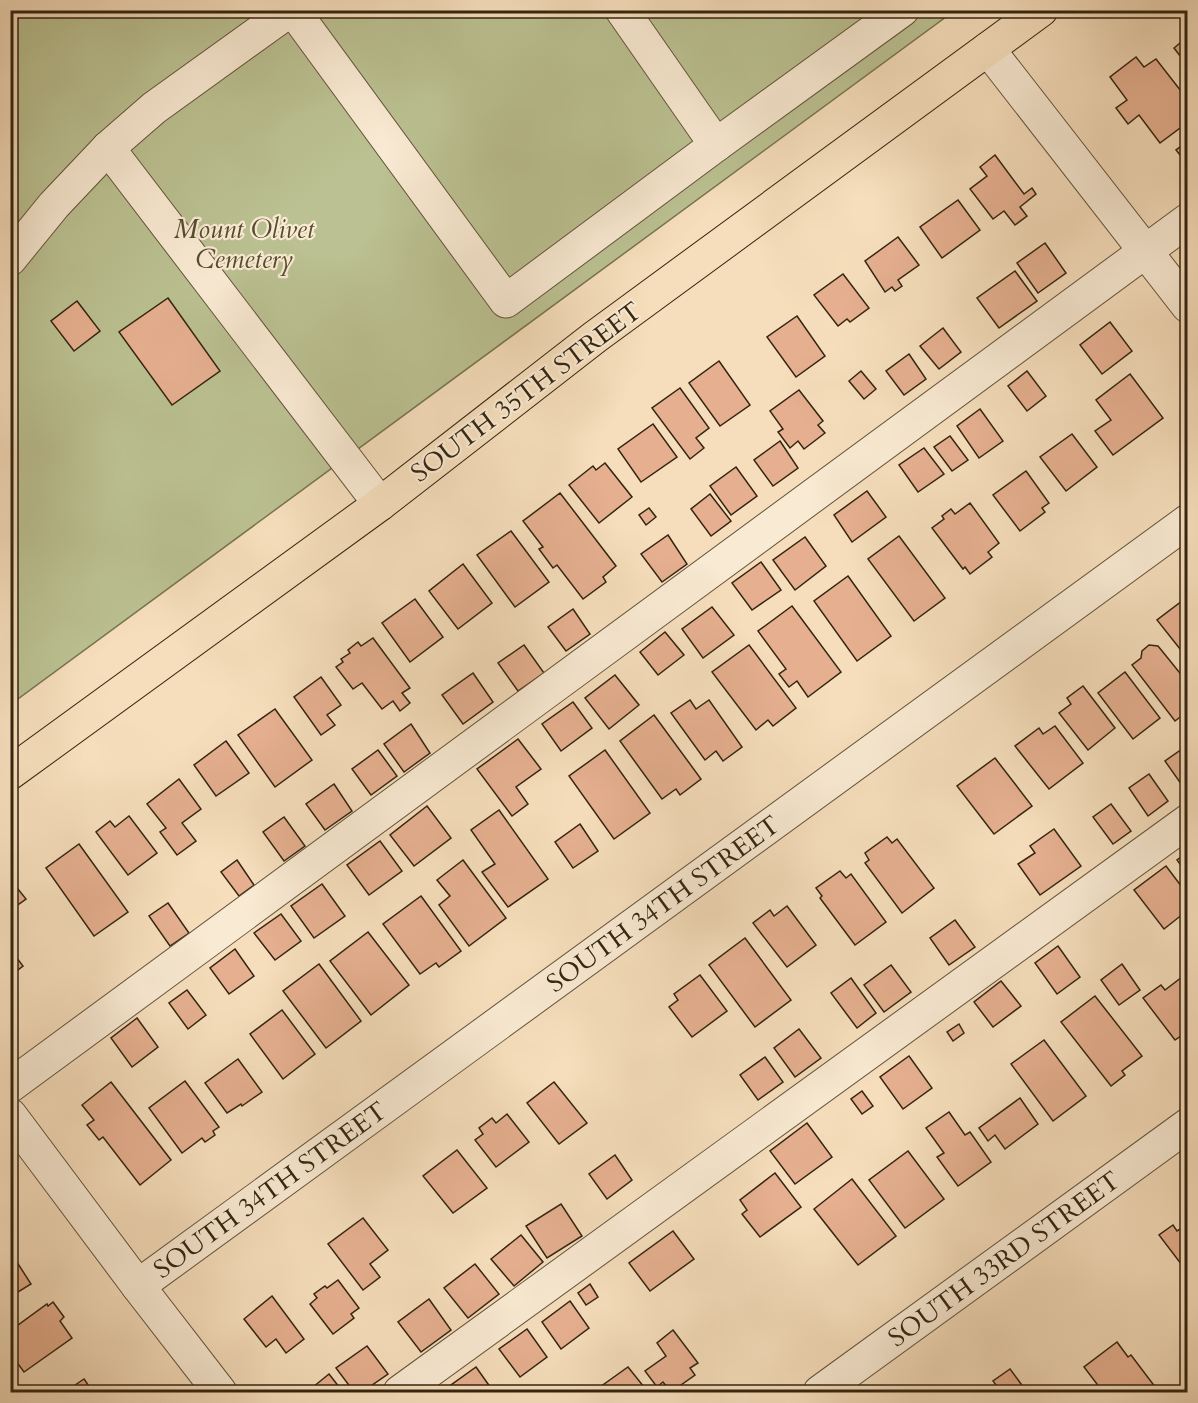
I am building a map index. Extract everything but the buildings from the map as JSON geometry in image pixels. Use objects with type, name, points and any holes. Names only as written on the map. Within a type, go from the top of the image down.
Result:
[{"type":"main road","name":"SOUTH 35TH STREET","points":[[10,773],[380,504],[595,337],[1041,10]]},
{"type":"street","points":[[10,259],[54,205],[108,148],[154,108],[292,10],[506,301],[902,10]]},
{"type":"street","points":[[621,10],[716,145]]},
{"type":"street","points":[[988,49],[1188,306]]},
{"type":"street","points":[[108,148],[380,504]]},
{"type":"street","points":[[10,1086],[1188,220]]},
{"type":"street","name":"SOUTH 34TH STREET","points":[[138,1286],[1188,521]]},
{"type":"street","points":[[400,1392],[1188,821]]},
{"type":"street","points":[[10,1115],[220,1392]]},
{"type":"street","name":"SOUTH 33RD STREET","points":[[820,1392],[1188,1125]]},
{"type":"green space","name":"Mount Olivet Cemetery","points":[[11,11],[954,11],[11,704]]}]
